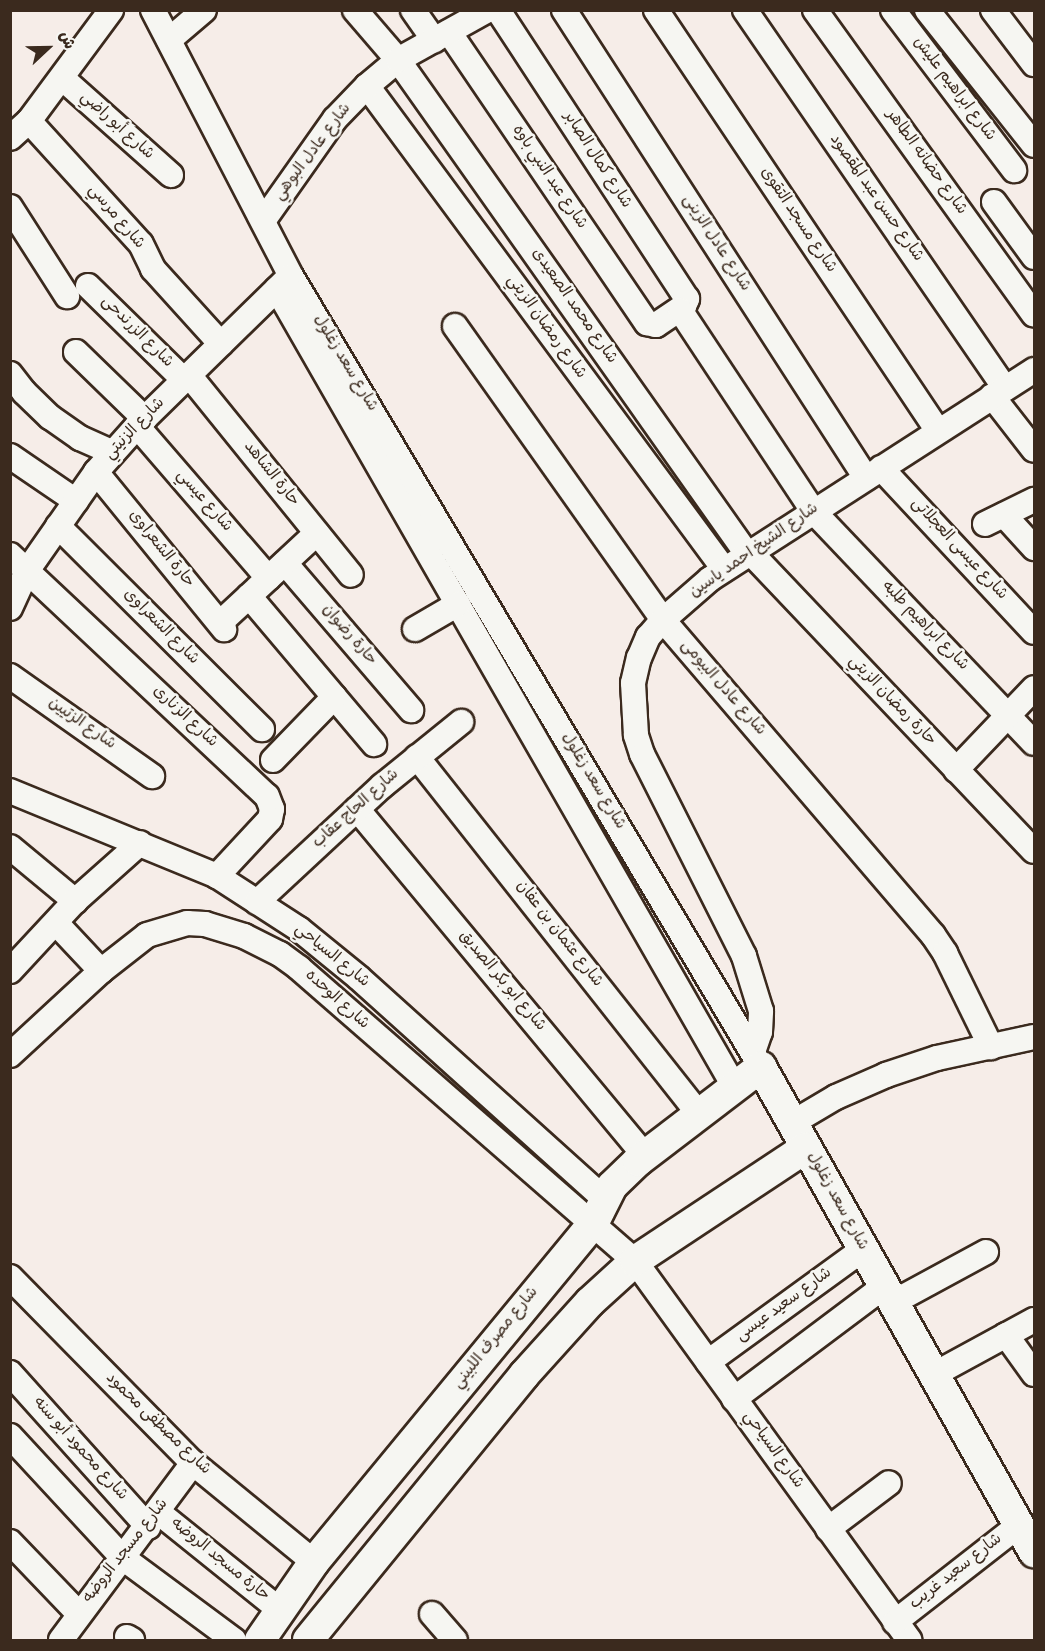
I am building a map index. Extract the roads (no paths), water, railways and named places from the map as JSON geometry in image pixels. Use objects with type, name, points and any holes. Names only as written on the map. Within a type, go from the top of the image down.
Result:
[{"type":"main road","name":"شارع مصرف اللبيني","points":[[260,1641],[314,1562],[514,1320],[598,1211],[612,1186],[645,1156],[734,1086],[757,1060]]},
{"type":"main road","name":"شارع سعد زغلول","points":[[757,1060],[862,1250],[1035,1552]]},
{"type":"main road","points":[[308,1641],[524,1375],[590,1302],[634,1261],[799,1135]]},
{"type":"main road","points":[[514,1320],[548,1347]]},
{"type":"main road","points":[[491,1348],[524,1375]]},
{"type":"street","points":[[10,138],[29,121],[111,10]]},
{"type":"street","name":"شارع سعد زغلول","points":[[153,10],[263,221],[284,282],[458,604],[734,1086]]},
{"type":"street","points":[[168,40],[204,10]]},
{"type":"street","name":"شارع محمد الصعيدى","points":[[355,10],[398,60],[748,553]]},
{"type":"street","name":"شارع عبد النبي باوه","points":[[413,10],[445,28],[647,323],[656,325],[680,310]]},
{"type":"street","name":"شارع عادل البوهي","points":[[263,221],[335,119],[367,86],[398,60],[445,28],[488,10]]},
{"type":"street","name":"شارع كمال الصابر","points":[[498,10],[687,299],[686,304],[680,310],[813,511]]},
{"type":"street","name":"شارع عادل الزينى","points":[[564,10],[873,473]]},
{"type":"street","name":"شارع مسجد التقوى","points":[[656,10],[938,431]]},
{"type":"street","name":"شارع حسن عبد المقصود","points":[[745,10],[999,392],[1035,450]]},
{"type":"street","name":"شارع حضانه الطاهر","points":[[815,10],[1035,315]]},
{"type":"street","name":"شارع ابراهيم عليش","points":[[892,10],[1014,170]]},
{"type":"street","points":[[927,10],[1035,146]]},
{"type":"street","points":[[993,10],[1035,64]]},
{"type":"street","name":"شارع أبو راضي","points":[[62,78],[171,176]]},
{"type":"street","name":"شارع رمضان الزيتي","points":[[367,86],[724,570]]},
{"type":"street","name":"شارع مرسي","points":[[29,121],[141,244],[153,269],[220,344]]},
{"type":"street","points":[[994,202],[1035,257]]},
{"type":"street","name":"شارع الزرندحى","points":[[10,207],[78,291],[186,378]]},
{"type":"street","name":"شارع سعد زغلول","points":[[284,282],[757,1060]]},
{"type":"street","name":"شارع الزنيتي","points":[[10,608],[17,574],[58,526],[96,472],[141,423],[284,282]]},
{"type":"street","name":"شارع عادل البيومى","points":[[455,326],[663,620],[933,935],[953,968],[991,1047]]},
{"type":"street","name":"شارع عيسي","points":[[76,352],[277,570]]},
{"type":"street","name":"شارع الشيخ احمد ياسين","points":[[757,1060],[761,1011],[744,956],[642,754],[636,735],[633,683],[648,637],[663,620],[748,553],[1035,370]]},
{"type":"street","points":[[10,374],[24,392],[50,417],[80,438],[113,453]]},
{"type":"street","name":"حارة الشاهد","points":[[186,378],[351,575]]},
{"type":"street","points":[[10,456],[76,501]]},
{"type":"street","name":"حارة الشعراوى","points":[[96,472],[222,626],[249,596]]},
{"type":"street","name":"شارع عيسى العجلاتى","points":[[873,473],[1035,632]]},
{"type":"street","points":[[1035,500],[994,520],[1035,548]]},
{"type":"street","name":"شارع ابراهيم طلبه","points":[[813,511],[1035,743]]},
{"type":"street","name":"شارع الشعراوى","points":[[58,526],[262,729]]},
{"type":"street","points":[[317,533],[249,596],[375,744]]},
{"type":"street","name":"حارة رمضان الزيتي","points":[[748,553],[1035,851]]},
{"type":"street","name":"حارة رضوان","points":[[277,570],[411,710]]},
{"type":"street","name":"شارع الزنارى","points":[[17,574],[267,796],[272,809],[270,819],[217,876]]},
{"type":"street","points":[[415,629],[458,604]]},
{"type":"street","name":"شارع الزتيين","points":[[10,676],[152,776]]},
{"type":"street","points":[[956,770],[1035,688]]},
{"type":"street","points":[[273,760],[334,697]]},
{"type":"street","name":"شارع الحاج عقاب","points":[[257,902],[357,809],[461,722]]},
{"type":"street","name":"شارع عثمان بن عفان","points":[[417,757],[699,1114]]},
{"type":"street","name":"شارع السياحي","points":[[10,791],[217,876],[299,928],[465,1073],[598,1211]]},
{"type":"street","name":"شارع ابو بكر الصديق","points":[[357,809],[645,1156]]},
{"type":"street","points":[[12,966],[75,902],[140,843]]},
{"type":"street","points":[[13,854],[75,902]]},
{"type":"street","points":[[56,923],[101,971]]},
{"type":"street","name":"شارع الوحده","points":[[10,1055],[101,971],[147,935],[186,923],[205,924],[244,936],[280,954],[299,968],[444,1097],[598,1211],[634,1261]]},
{"type":"street","points":[[799,1135],[836,1097],[886,1075],[937,1058],[1035,1036]]},
{"type":"street","points":[[444,1097],[465,1073]]},
{"type":"street","name":"شارع سعيد عيسى","points":[[708,1362],[862,1250]]},
{"type":"street","points":[[734,1399],[888,1295],[986,1252]]},
{"type":"street","name":"شارع السياحي","points":[[634,1261],[902,1631]]},
{"type":"street","name":"شارع مصطفى محمود","points":[[10,1277],[193,1463],[314,1562]]},
{"type":"street","points":[[933,1375],[1035,1320]]},
{"type":"street","points":[[1006,1335],[1035,1374]]},
{"type":"street","name":"شارع محمود أبو سنه","points":[[10,1373],[153,1519]]},
{"type":"street","points":[[10,1436],[123,1558],[234,1641]]},
{"type":"street","name":"شارع مسجد الروضه","points":[[61,1641],[193,1463]]},
{"type":"street","points":[[828,1529],[889,1483]]},
{"type":"street","name":"حارة مسجد الروضه","points":[[153,1519],[280,1610]]},
{"type":"street","name":"شارع سعيد غريب","points":[[902,1631],[1019,1525]]},
{"type":"street","points":[[10,1542],[79,1614]]},
{"type":"street","points":[[432,1614],[455,1641]]}]
